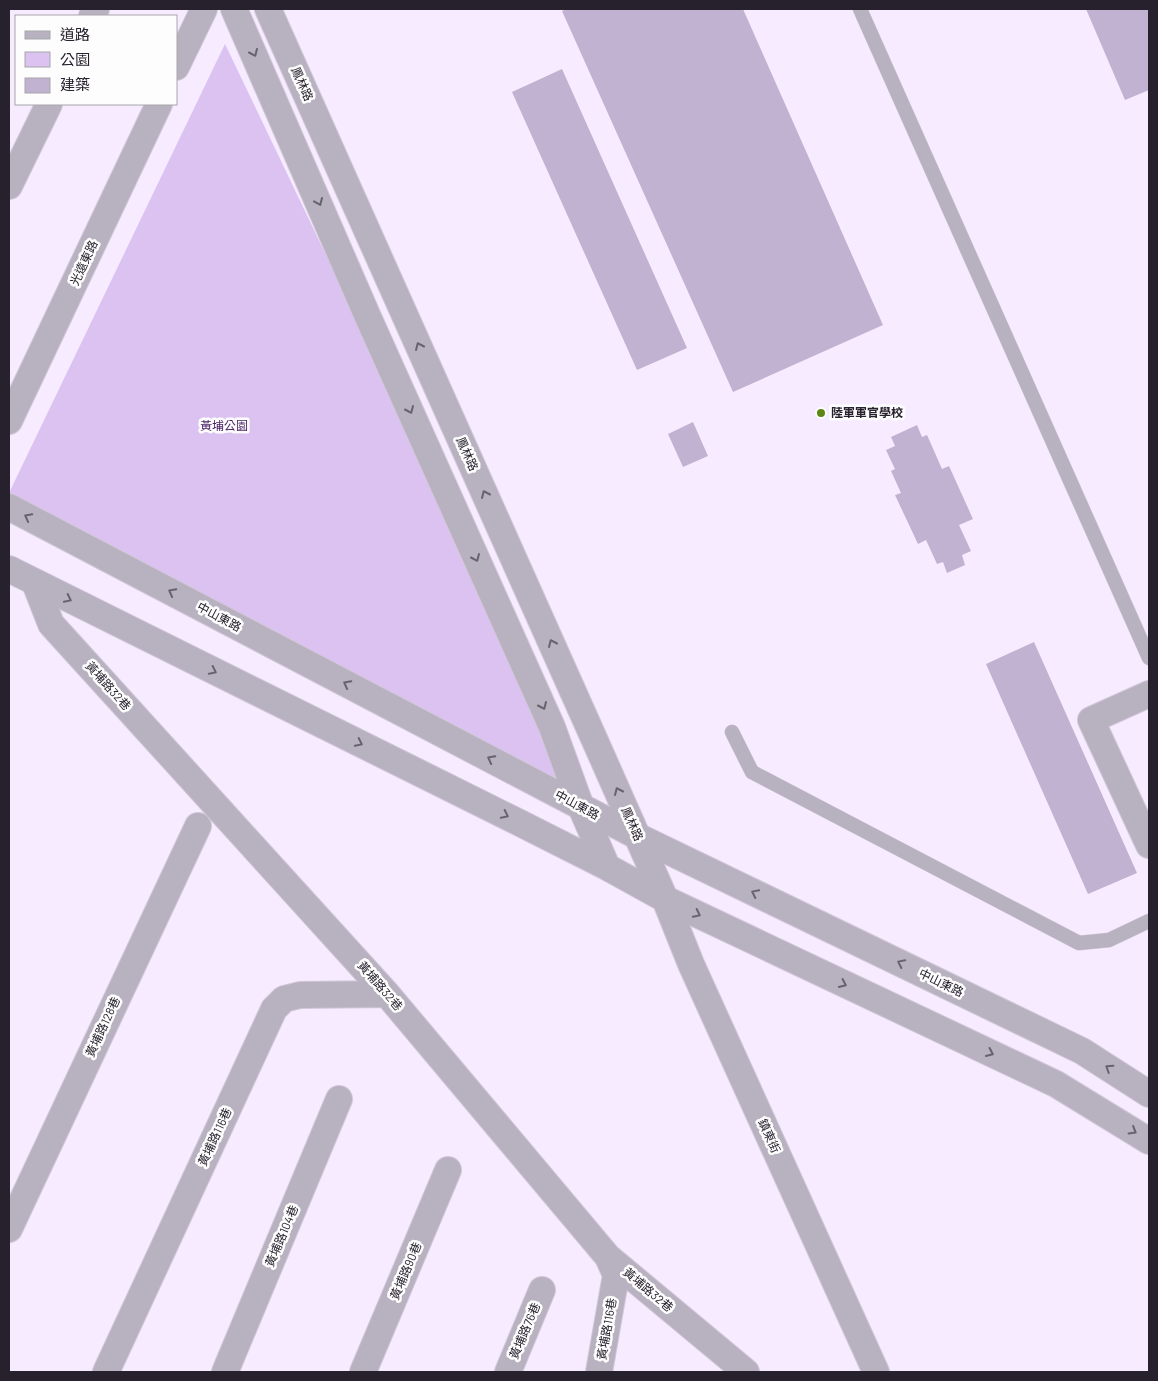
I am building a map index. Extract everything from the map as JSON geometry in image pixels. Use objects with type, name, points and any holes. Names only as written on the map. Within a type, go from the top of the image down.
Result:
[{"type":"street","points":[[178,63],[204,9]]},
{"type":"street","points":[[234,9],[368,317],[552,727],[581,807],[607,867]]},
{"type":"street","name":"鳳林路","points":[[268,9],[666,899]]},
{"type":"street","points":[[9,186],[49,105]]},
{"type":"street","name":"光遠東路","points":[[9,421],[159,105]]},
{"type":"street","name":"中山東路","points":[[9,507],[637,836],[1082,1051],[1149,1094]]},
{"type":"street","points":[[9,569],[607,867],[666,899],[1056,1084],[1149,1141]]},
{"type":"street","name":"黃埔路32巷","points":[[35,583],[51,624],[387,994],[608,1257],[746,1372]]},
{"type":"street","points":[[1149,694],[1091,720],[1149,845]]},
{"type":"street","name":"黃埔路128巷","points":[[9,1229],[198,826]]},
{"type":"street","name":"鎮東街","points":[[666,899],[695,973],[876,1372]]},
{"type":"street","name":"黃埔路116巷","points":[[106,1372],[274,1008],[284,999],[300,995],[387,994]]},
{"type":"street","name":"黃埔路104巷","points":[[225,1372],[339,1099]]},
{"type":"street","name":"黃埔路90巷","points":[[363,1372],[448,1170]]},
{"type":"street","name":"黃埔路116巷","points":[[599,1372],[616,1275],[608,1257]]},
{"type":"street","name":"黃埔路76巷","points":[[508,1372],[542,1290]]},
{"type":"lane","points":[[860,9],[1149,658]]},
{"type":"lane","points":[[732,732],[752,772],[1079,943],[1108,940],[1149,921]]},
{"type":"green space","name":"黃埔公園","points":[[225,44],[552,727],[581,807],[9,497],[9,493]]},
{"type":"building","points":[[567,9],[743,9],[883,325],[733,392],[562,11]]},
{"type":"building","points":[[1086,9],[1149,9],[1149,90],[1125,100]]},
{"type":"building","points":[[562,69],[687,348],[637,370],[512,92]]},
{"type":"building","points":[[693,422],[708,456],[683,467],[668,434]]},
{"type":"building","points":[[917,425],[922,437],[927,435],[942,469],[949,466],[973,519],[959,525],[971,551],[962,555],[965,565],[947,573],[943,562],[937,564],[926,540],[918,544],[895,495],[901,493],[891,471],[895,469],[886,450],[895,446],[891,437]]},
{"type":"building","points":[[1034,642],[1137,873],[1088,894],[986,664]]},
{"type":"place","name":"陸軍軍官學校","points":[[821,413]]}]
